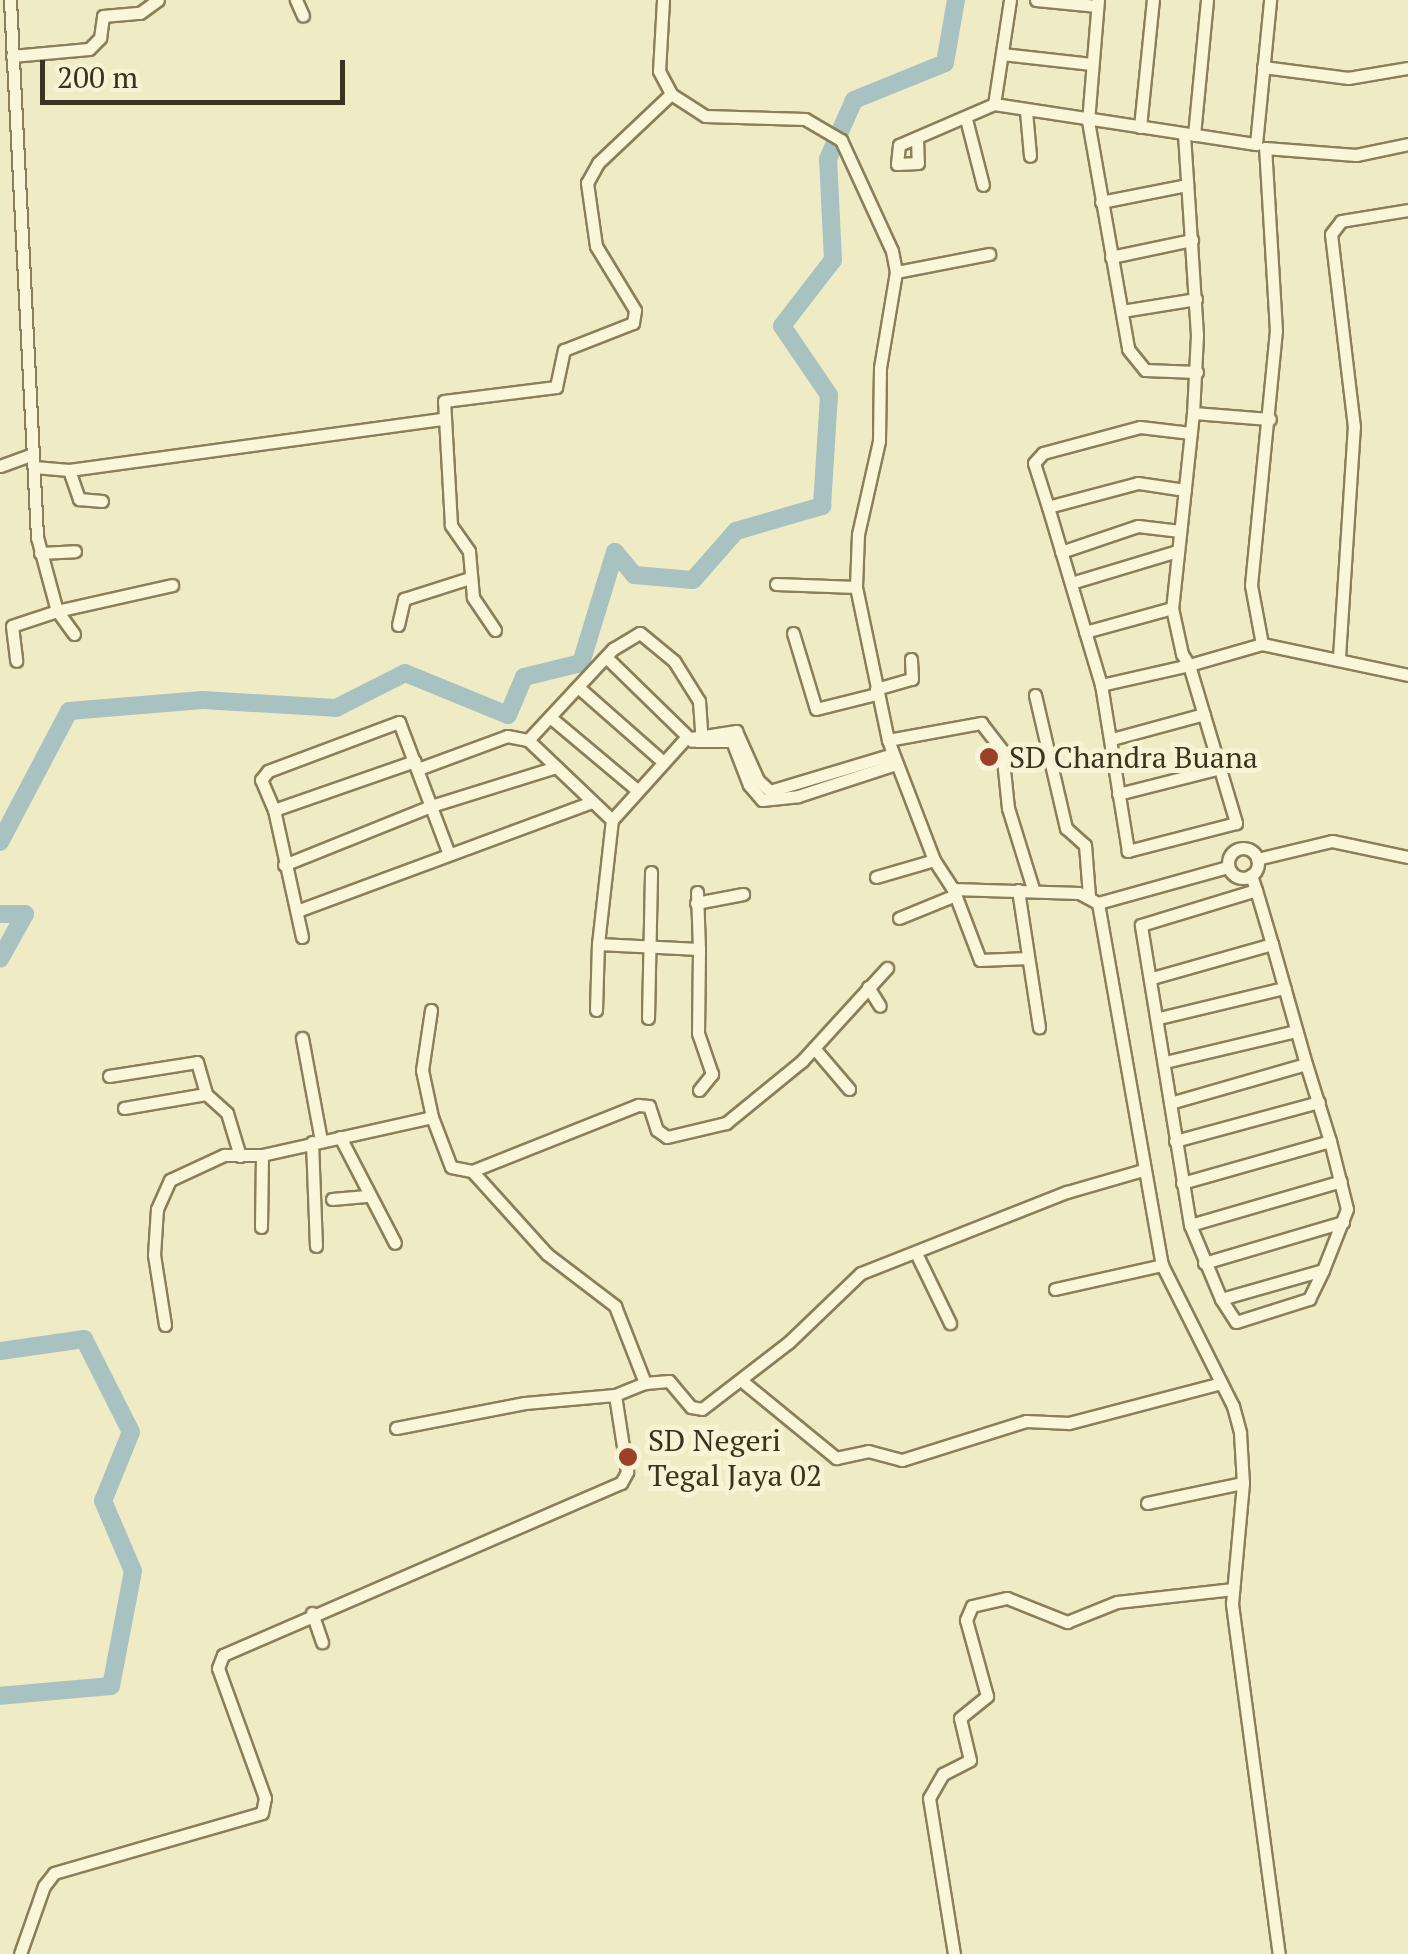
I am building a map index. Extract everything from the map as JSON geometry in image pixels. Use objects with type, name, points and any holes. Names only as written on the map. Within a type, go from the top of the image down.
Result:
[{"type":"street","points":[[10,0],[40,553],[57,611],[74,634]]},
{"type":"street","points":[[12,56],[89,49],[100,38],[103,16],[140,13],[158,0]]},
{"type":"street","points":[[296,0],[303,16]]},
{"type":"street","points":[[662,0],[659,70],[671,94],[714,118],[813,121],[841,140],[896,272],[856,587],[876,691],[894,759],[980,960],[1028,958]]},
{"type":"street","points":[[994,104],[1010,0]]},
{"type":"street","points":[[1036,0],[1098,3],[1088,122],[1122,311],[1139,367],[1197,372]]},
{"type":"street","points":[[1140,126],[1153,0]]},
{"type":"street","points":[[1208,0],[1189,134],[1187,186],[1197,372],[1172,608],[1243,848],[1257,858],[1332,840],[1408,856]]},
{"type":"street","points":[[1262,644],[1252,585],[1276,331],[1260,146],[1270,0]]},
{"type":"street","points":[[1002,54],[1091,64]]},
{"type":"street","points":[[1263,67],[1348,78],[1408,68]]},
{"type":"street","points":[[495,630],[473,597],[469,551],[454,536],[449,518],[442,418],[448,398],[556,388],[564,350],[633,324],[635,310],[596,246],[588,184],[598,163],[671,94]]},
{"type":"street","points":[[917,139],[994,104],[1088,122],[1140,126],[1260,146],[1356,155],[1408,144]]},
{"type":"street","points":[[1026,111],[1030,156]]},
{"type":"street","points":[[966,119],[983,185]]},
{"type":"street","points":[[1101,202],[1187,186]]},
{"type":"street","points":[[1339,658],[1354,428],[1332,234],[1341,221],[1408,210]]},
{"type":"street","points":[[1111,257],[1192,240]]},
{"type":"street","points":[[896,272],[989,254]]},
{"type":"street","points":[[1122,311],[1196,299]]},
{"type":"street","points":[[1193,413],[1270,419]]},
{"type":"street","points":[[0,466],[33,461],[69,470],[442,418]]},
{"type":"street","points":[[1191,433],[1140,426],[1038,455],[1034,463],[1101,686],[1130,853],[1236,822]]},
{"type":"street","points":[[69,470],[79,499],[102,501]]},
{"type":"street","points":[[1048,507],[1138,483],[1185,490]]},
{"type":"street","points":[[1061,552],[1138,526],[1180,531]]},
{"type":"street","points":[[40,553],[74,550]]},
{"type":"street","points":[[1071,583],[1177,550]]},
{"type":"street","points":[[398,625],[404,599],[470,578]]},
{"type":"street","points":[[776,584],[856,587]]},
{"type":"street","points":[[16,661],[12,626],[57,611],[172,585]]},
{"type":"street","points":[[1085,632],[1172,608]]},
{"type":"street","points":[[792,633],[816,708],[912,679],[911,659]]},
{"type":"street","points":[[528,740],[631,634],[648,637],[693,686],[697,737]]},
{"type":"street","points":[[1101,686],[1262,644],[1408,675]]},
{"type":"street","points":[[606,656],[697,737]]},
{"type":"street","points":[[578,687],[661,760]]},
{"type":"street","points":[[1035,696],[1066,828],[1085,845],[1162,1265],[1237,1420],[1243,1483],[1233,1588],[1279,1954]]},
{"type":"street","points":[[1112,739],[1204,714]]},
{"type":"street","points":[[550,717],[636,790]]},
{"type":"street","points":[[302,937],[263,774],[393,722],[404,726],[448,852]]},
{"type":"street","points":[[888,740],[981,723],[1002,750],[1008,808],[1033,889]]},
{"type":"street","points":[[274,810],[507,736],[528,740],[612,820]]},
{"type":"street","points":[[596,1010],[598,944],[612,820],[678,743],[697,737],[735,744],[749,785],[762,800],[798,796],[894,759]]},
{"type":"street","points":[[284,865],[431,806],[556,767]]},
{"type":"street","points":[[1118,794],[1221,768]]},
{"type":"street","points":[[296,910],[592,802]]},
{"type":"street","points":[[1228,867],[1231,854],[1243,848]]},
{"type":"street","points":[[1256,890],[1142,924],[1190,1226],[1221,1299],[1236,1322],[1309,1299],[1343,1222],[1342,1180],[1296,1031],[1272,944],[1256,890],[1251,875],[1257,858]]},
{"type":"street","points":[[876,877],[934,860]]},
{"type":"street","points":[[899,918],[953,893],[1033,889],[1094,900],[1228,867]]},
{"type":"street","points":[[1228,867],[1238,877],[1251,875]]},
{"type":"street","points":[[648,1018],[651,872]]},
{"type":"street","points":[[1018,890],[1039,1026]]},
{"type":"street","points":[[698,1090],[712,1074],[698,1032],[696,898],[743,894]]},
{"type":"street","points":[[598,944],[699,948]]},
{"type":"street","points":[[1152,978],[1272,944]]},
{"type":"street","points":[[432,1010],[422,1070],[432,1117],[451,1167],[472,1171],[638,1105],[648,1106],[660,1135],[712,1130],[814,1048],[887,968]]},
{"type":"street","points":[[868,987],[880,1006]]},
{"type":"street","points":[[1159,1018],[1284,988]]},
{"type":"street","points":[[1165,1062],[1296,1031]]},
{"type":"street","points":[[302,1038],[317,1142],[316,1246]]},
{"type":"street","points":[[814,1048],[849,1089]]},
{"type":"street","points":[[109,1076],[196,1062],[206,1094],[227,1114],[240,1156]]},
{"type":"street","points":[[1170,1103],[1306,1064]]},
{"type":"street","points":[[124,1108],[206,1094]]},
{"type":"street","points":[[1175,1141],[1319,1102]]},
{"type":"street","points":[[164,1325],[154,1254],[168,1182],[216,1158],[262,1154],[432,1117]]},
{"type":"street","points":[[340,1137],[396,1243]]},
{"type":"street","points":[[1182,1183],[1330,1142]]},
{"type":"street","points":[[261,1227],[262,1154]]},
{"type":"street","points":[[396,1428],[525,1402],[615,1395],[645,1383],[669,1382],[691,1407],[702,1409],[742,1382],[846,1283],[1068,1192],[1143,1170]]},
{"type":"street","points":[[472,1171],[548,1254],[615,1306],[645,1383]]},
{"type":"street","points":[[1190,1226],[1342,1180]]},
{"type":"street","points":[[332,1200],[369,1196]]},
{"type":"street","points":[[1204,1263],[1343,1222]]},
{"type":"street","points":[[916,1253],[950,1323]]},
{"type":"street","points":[[1055,1289],[1162,1265]]},
{"type":"street","points":[[1221,1299],[1323,1270]]},
{"type":"street","points":[[742,1382],[836,1458],[868,1451],[902,1460],[1026,1421],[1070,1423],[1222,1383]]},
{"type":"street","points":[[20,1954],[44,1886],[54,1874],[259,1817],[265,1798],[218,1668],[232,1649],[621,1483],[627,1472],[615,1395]]},
{"type":"street","points":[[1146,1503],[1243,1483]]},
{"type":"street","points":[[954,1954],[929,1798],[943,1774],[970,1760],[960,1718],[987,1696],[966,1620],[972,1606],[1007,1598],[1067,1622],[1117,1602],[1233,1588]]},
{"type":"street","points":[[312,1614],[322,1642]]},
{"type":"waterway","points":[[0,842],[69,711],[203,700],[336,708],[405,673],[508,715],[524,677],[581,663],[615,552],[634,575],[693,580],[736,531],[822,506],[829,395],[782,326],[833,260],[828,159],[854,100],[945,63],[956,0]]},
{"type":"waterway","points":[[0,914],[25,914],[0,959]]},
{"type":"waterway","points":[[0,1351],[84,1339],[131,1432],[103,1501],[133,1571],[111,1686],[0,1696]]},
{"type":"place","name":"SD Chandra Buana","points":[[989,757]]},
{"type":"place","name":"SD Negeri Tegal Jaya 02","points":[[628,1457]]}]
